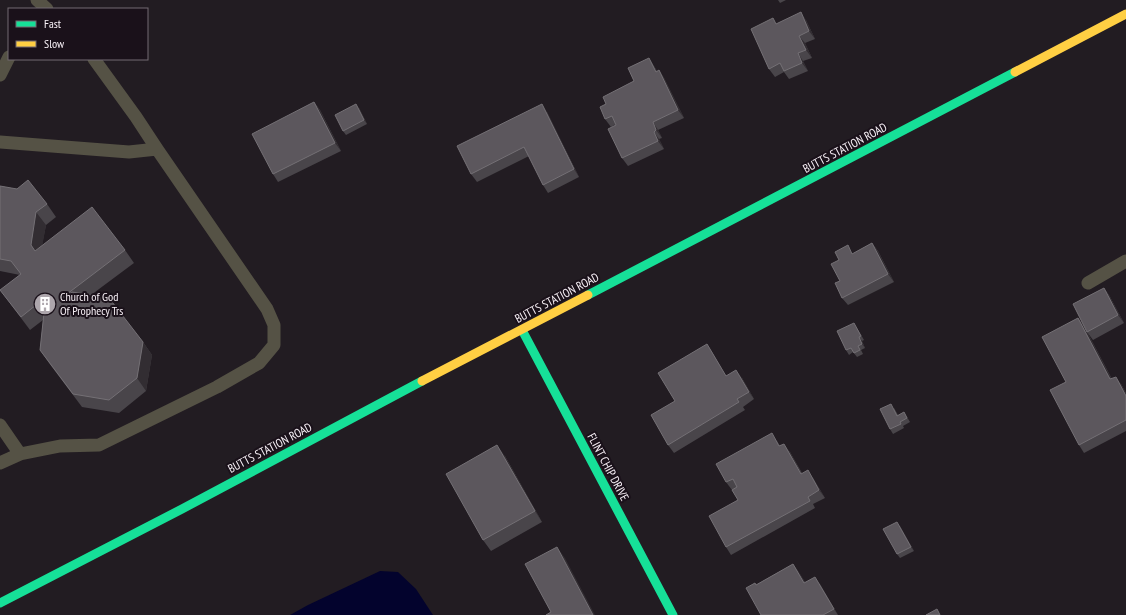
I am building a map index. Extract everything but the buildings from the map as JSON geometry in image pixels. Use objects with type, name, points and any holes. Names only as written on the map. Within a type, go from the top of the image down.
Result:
[{"type":"main road","name":"BUTTS STATION ROAD","points":[[0,603],[1126,14]]},
{"type":"main road","name":"FLINT CHIP DRIVE","points":[[522,330],[673,615]]},
{"type":"lane","points":[[37,0],[46,8]]},
{"type":"lane","points":[[0,75],[8,59]]},
{"type":"lane","points":[[0,463],[20,454],[60,446],[99,445],[217,387],[259,363],[274,345],[274,325],[267,309],[136,116],[95,60]]},
{"type":"lane","points":[[0,142],[129,152],[157,149]]},
{"type":"lane","points":[[1088,283],[1126,261]]},
{"type":"lane","points":[[0,425],[20,454]]},
{"type":"water","points":[[380,571],[398,572],[416,589],[433,615],[290,615],[308,605]]},
{"type":"traffic: fast","points":[[588,295],[1015,72]]},
{"type":"traffic: fast","points":[[522,330],[673,615]]},
{"type":"traffic: fast","points":[[0,603],[182,509],[422,381]]},
{"type":"traffic: slow","points":[[1015,72],[1126,14]]},
{"type":"traffic: slow","points":[[422,381],[588,295]]},
{"type":"place","name":"Church of God Of Prophecy Trs","points":[[45,304]]}]
